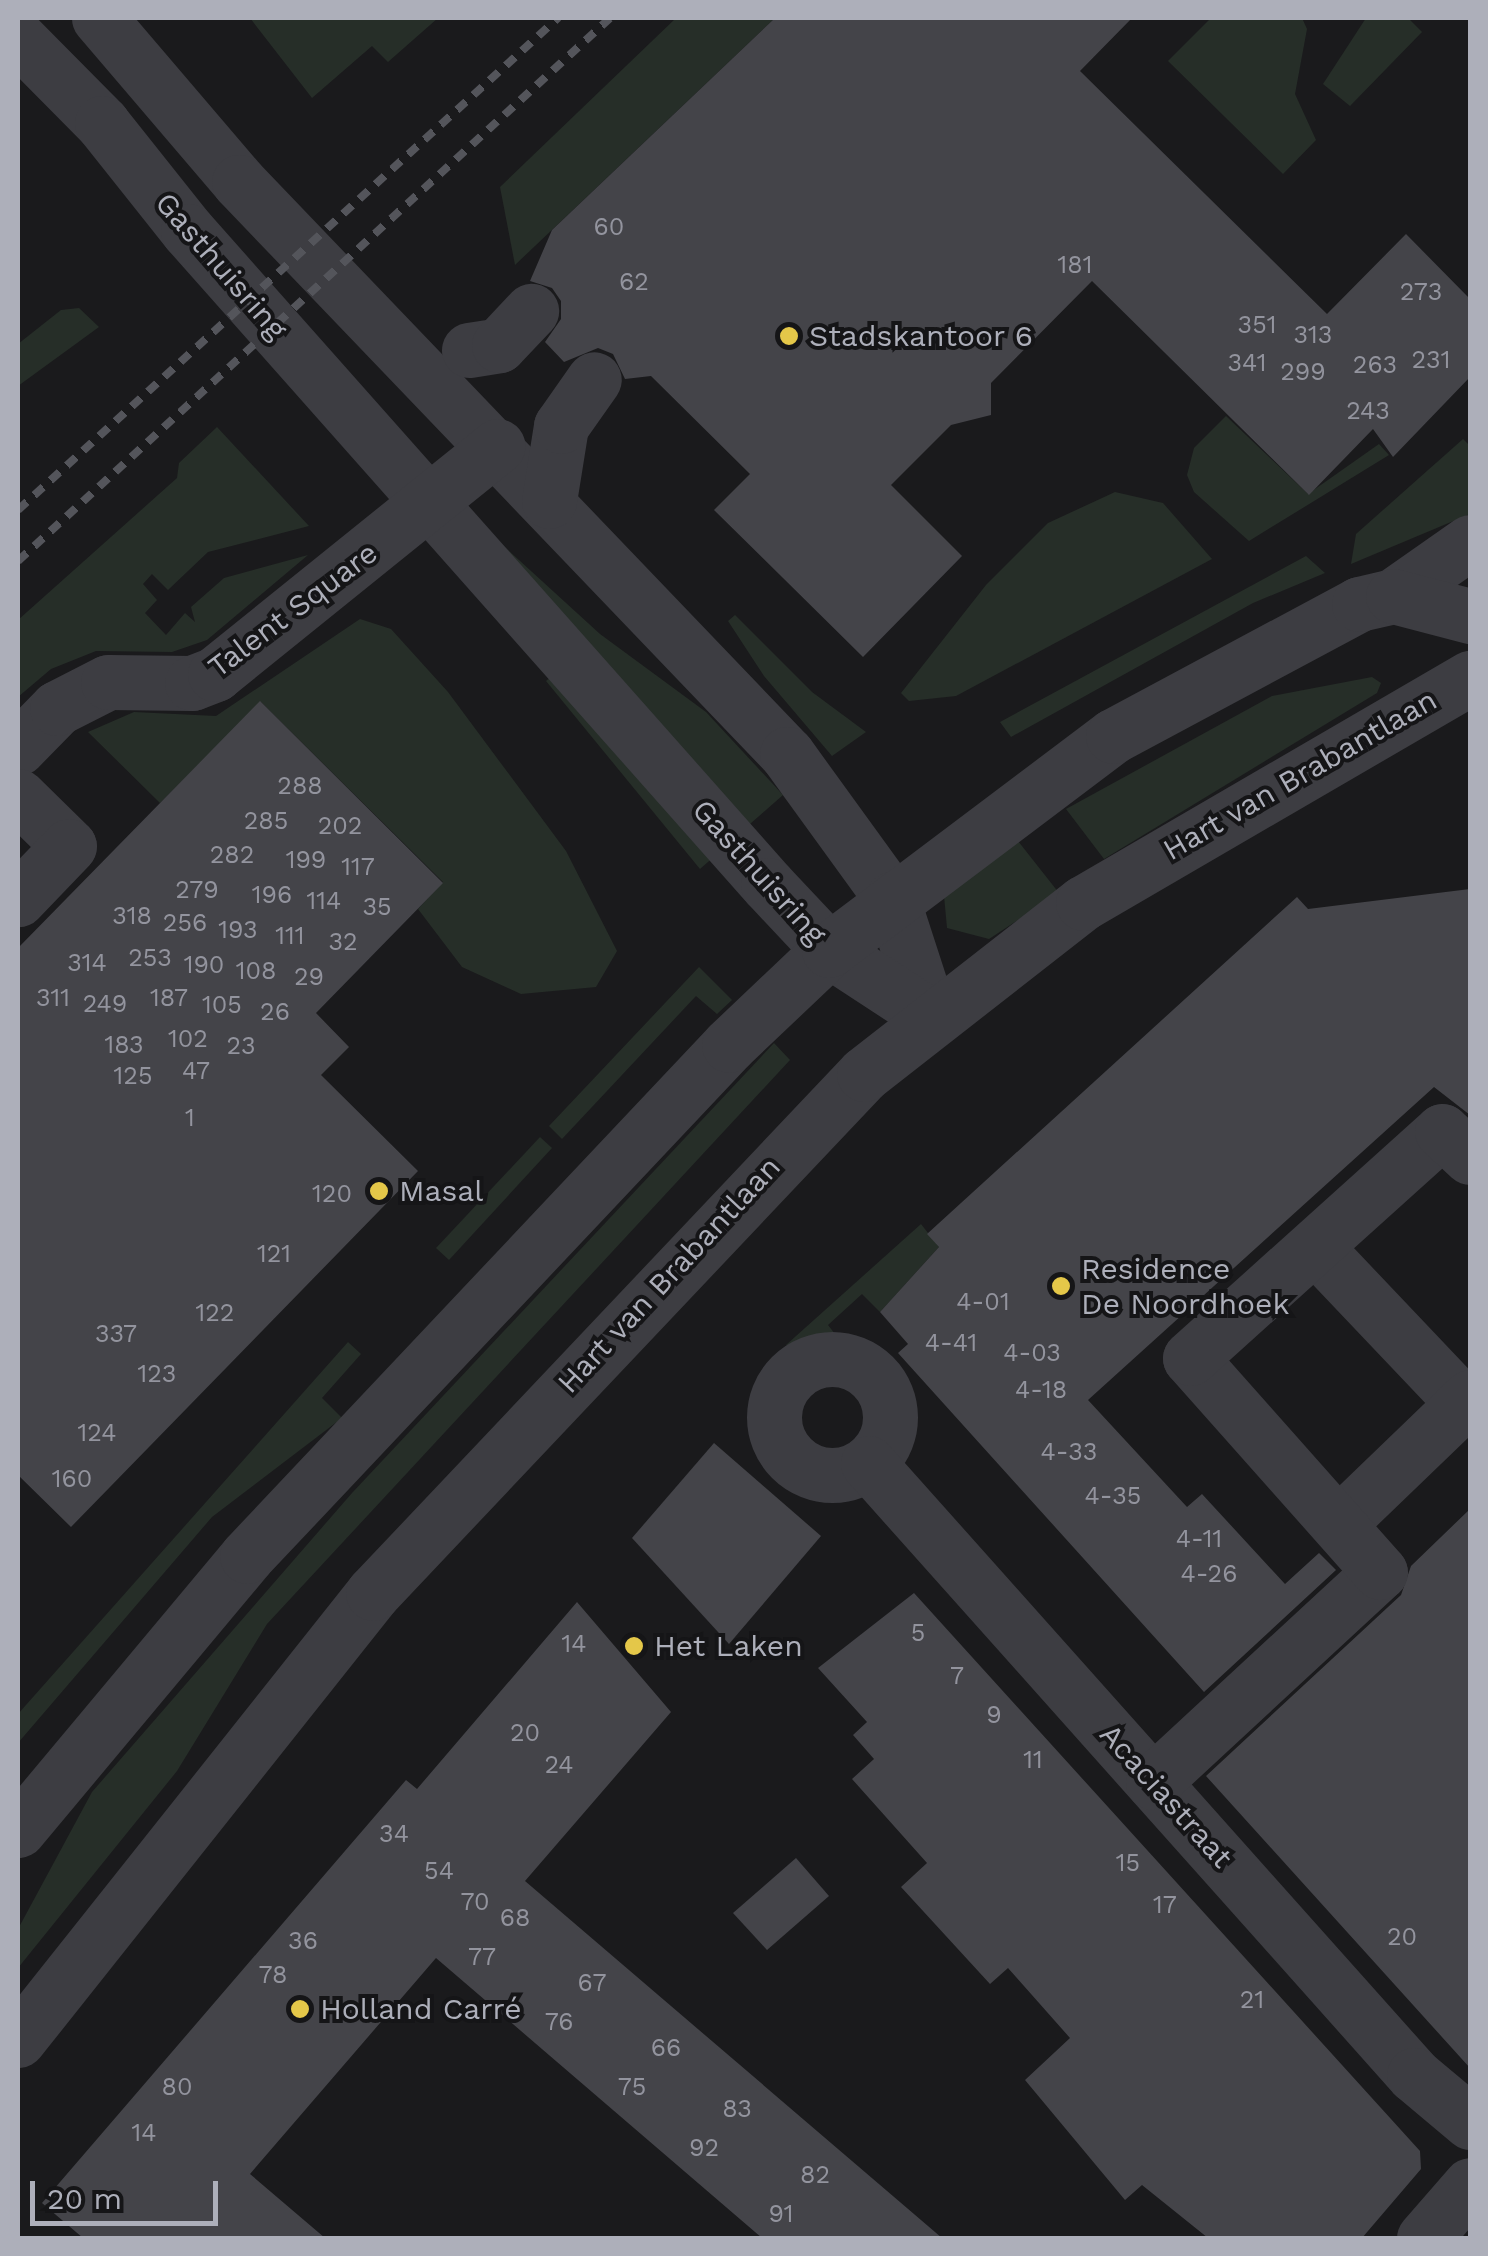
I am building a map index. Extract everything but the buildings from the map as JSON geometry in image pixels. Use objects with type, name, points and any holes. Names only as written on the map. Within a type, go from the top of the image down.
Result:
[{"type":"street","points":[[99,18],[239,182],[498,446],[787,754],[892,899],[930,1016]]},
{"type":"street","name":"Gasthuisring","points":[[18,38],[102,123],[430,503],[829,950],[930,1016]]},
{"type":"street","points":[[469,350],[500,345],[531,311]]},
{"type":"street","points":[[549,501],[561,426],[594,379]]},
{"type":"street","name":"Talent Square","points":[[18,748],[57,708],[108,682],[192,683],[215,674],[498,446]]},
{"type":"street","points":[[18,1830],[247,1556],[729,1045],[829,950],[1114,736],[1359,604],[1393,596],[1470,542]]},
{"type":"street","points":[[1393,596],[1470,616]]},
{"type":"street","name":"Hart van Brabantlaan","points":[[18,2040],[373,1593],[796,1139],[930,1016],[1125,876],[1470,678]]},
{"type":"street","points":[[18,796],[70,846],[18,899]]},
{"type":"street","points":[[1153,1782],[1380,1572],[1190,1358],[1442,1131],[1470,1157]]},
{"type":"street","points":[[1315,1246],[1467,1401],[1338,1524]]},
{"type":"street","name":"Acaciastraat","points":[[868,1463],[1414,2075],[1470,2122]]},
{"type":"street","points":[[1424,2238],[1470,2185]]},
{"type":"shaded area","points":[[250,18],[438,18],[388,62],[372,46],[312,98]]},
{"type":"shaded area","points":[[676,18],[775,18],[515,265],[500,187]]},
{"type":"shaded area","points":[[1211,18],[1302,18],[1307,29],[1295,94],[1316,140],[1283,174],[1168,61]]},
{"type":"shaded area","points":[[1366,18],[1408,18],[1422,32],[1350,106],[1323,84]]},
{"type":"shaded area","points":[[79,308],[99,327],[18,386],[18,344],[61,310]]},
{"type":"shaded area","points":[[1226,416],[1308,494],[1379,444],[1389,455],[1249,541],[1194,492],[1187,475],[1194,448]]},
{"type":"shaded area","points":[[217,427],[309,526],[208,552],[168,590],[152,574],[143,584],[157,600],[145,613],[166,635],[185,613],[195,622],[191,607],[224,578],[308,555],[207,640],[172,652],[96,651],[51,669],[18,697],[18,620],[177,478],[179,463]]},
{"type":"shaded area","points":[[1463,439],[1470,446],[1470,514],[1351,564],[1356,534]]},
{"type":"shaded area","points":[[1115,492],[1163,503],[1212,559],[956,696],[909,701],[901,693],[986,585],[1048,523]]},
{"type":"shaded area","points":[[496,539],[600,634],[706,712],[783,795],[743,830]]},
{"type":"shaded area","points":[[1306,556],[1325,573],[1253,603],[1011,737],[1000,722]]},
{"type":"shaded area","points":[[735,615],[812,692],[866,732],[832,756],[764,676],[728,621]]},
{"type":"shaded area","points":[[360,619],[391,629],[448,692],[566,851],[617,951],[596,987],[521,994],[462,967],[418,909],[443,882],[261,702],[160,803],[88,732],[134,712],[216,716]]},
{"type":"shaded area","points":[[555,673],[717,854],[700,869],[546,681]]},
{"type":"shaded area","points":[[1372,677],[1381,683],[1377,693],[1104,859],[1066,809],[1272,696]]},
{"type":"shaded area","points":[[1018,841],[1059,893],[989,939],[947,928],[944,896]]},
{"type":"shaded area","points":[[699,967],[732,1000],[717,1014],[696,996],[562,1139],[549,1126]]},
{"type":"shaded area","points":[[774,1043],[790,1060],[267,1624],[177,1771],[18,1968],[18,1929],[92,1792],[352,1493]]},
{"type":"shaded area","points":[[540,1137],[552,1148],[449,1260],[436,1248]]},
{"type":"shaded area","points":[[921,1224],[939,1247],[880,1312],[862,1294],[828,1325],[842,1343],[793,1351],[786,1345]]},
{"type":"shaded area","points":[[348,1342],[361,1354],[322,1398],[342,1418],[212,1517],[18,1743],[18,1714]]},
{"type":"railway","points":[[18,510],[558,18]]},
{"type":"railway","points":[[18,561],[610,18]]},
{"type":"place","name":"Stadskantoor 6","points":[[789,336]]},
{"type":"place","name":"Masal","points":[[379,1191]]},
{"type":"place","name":"Residence De Noordhoek","points":[[1061,1286]]},
{"type":"place","name":"Het Laken","points":[[634,1646]]},
{"type":"place","name":"Holland Carré","points":[[300,2009]]}]
